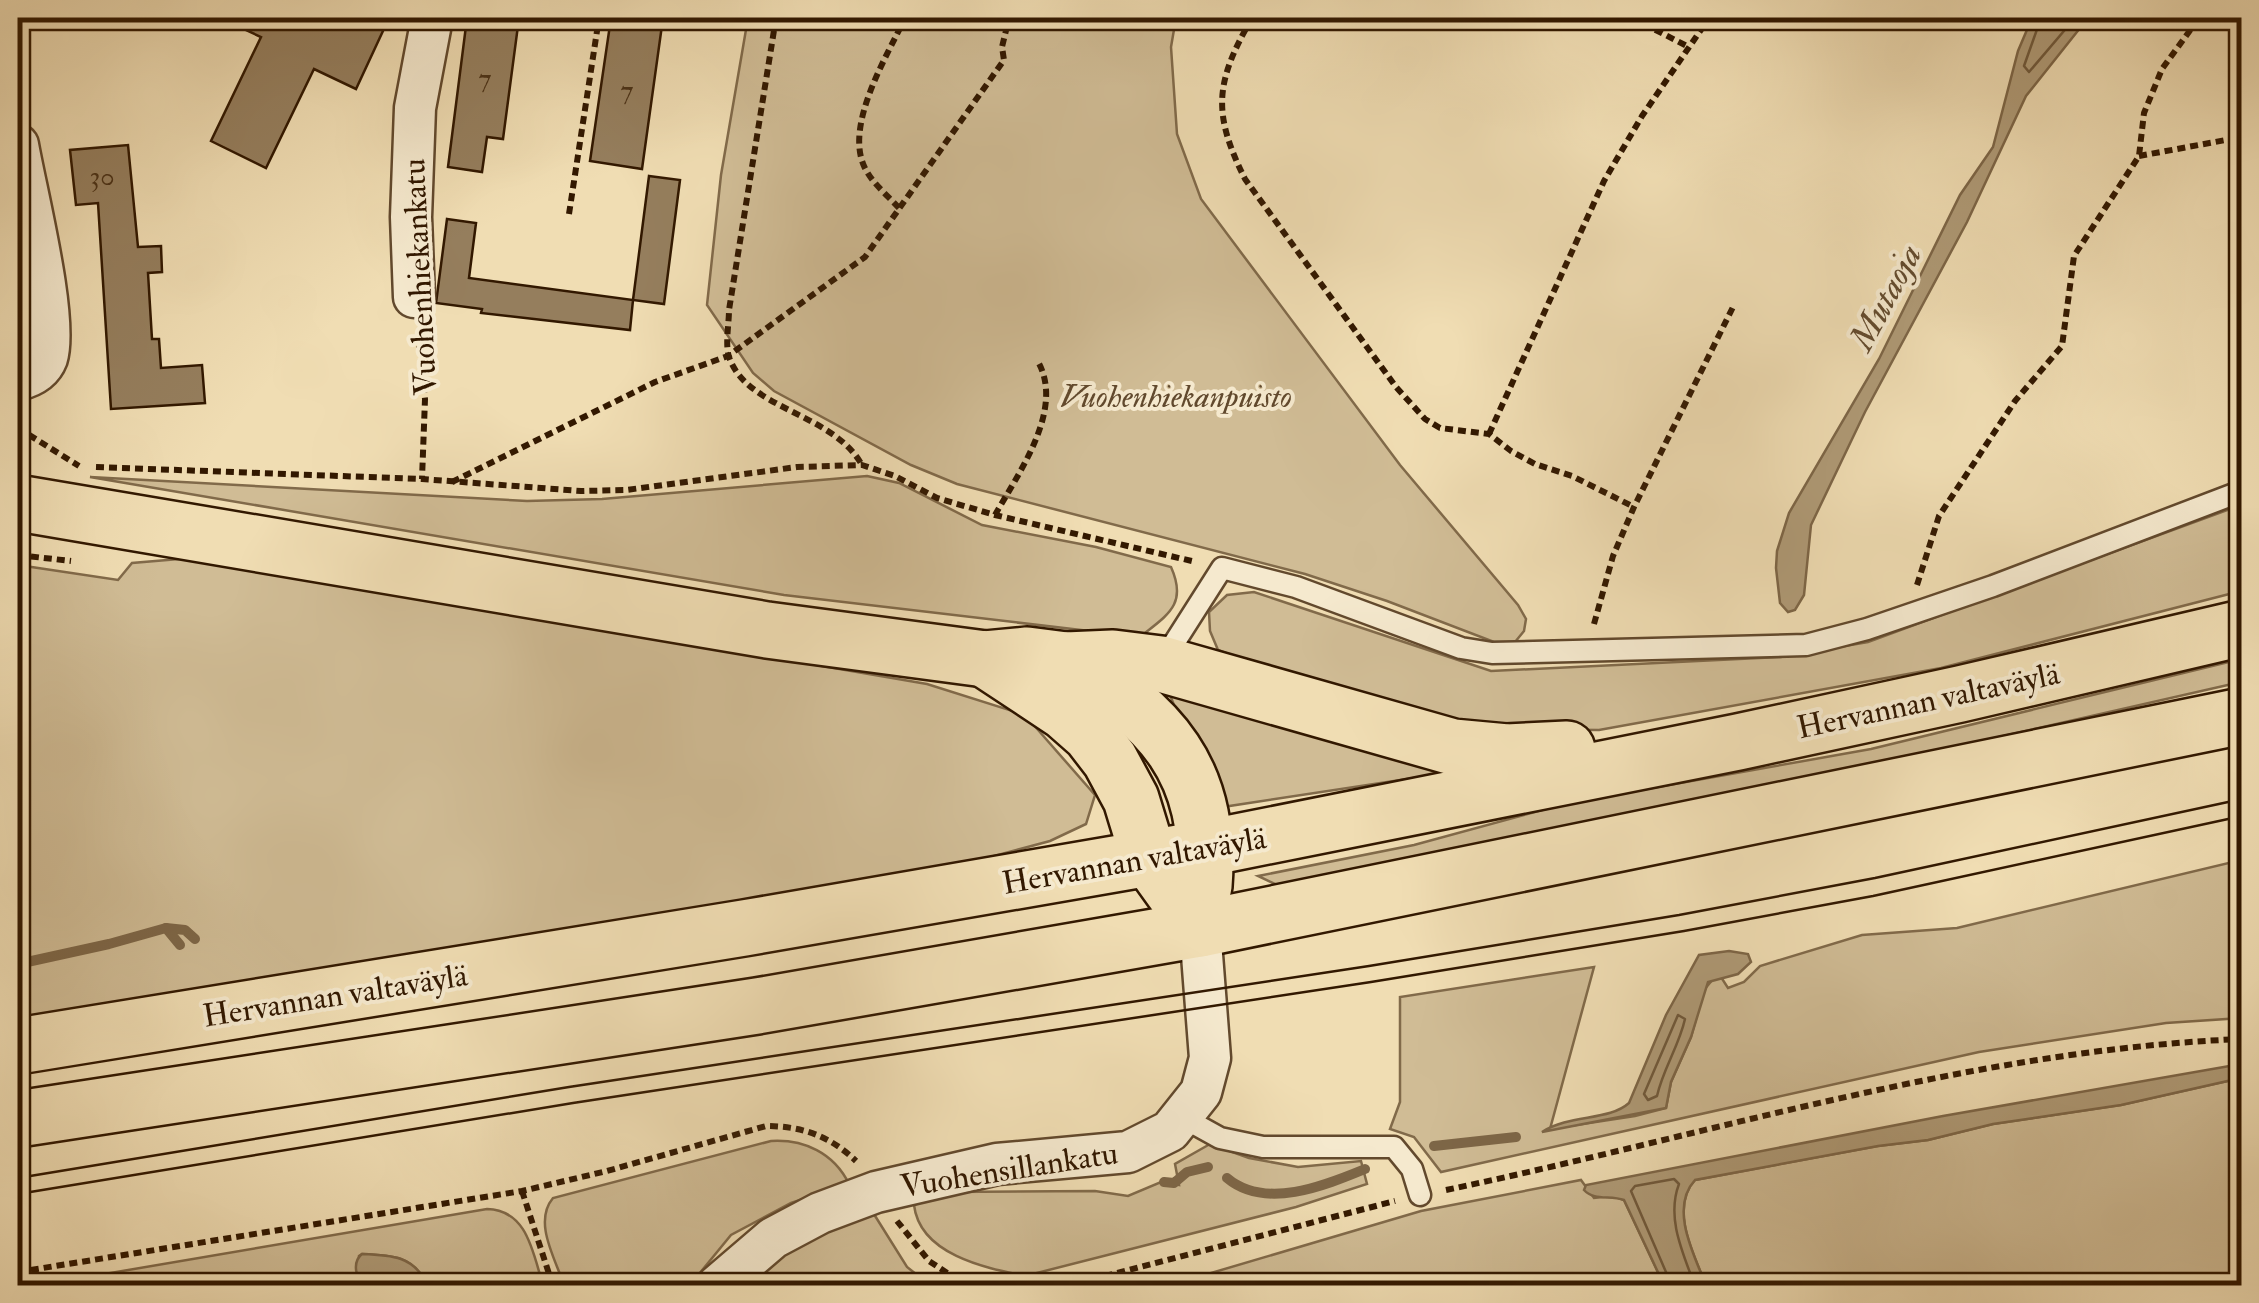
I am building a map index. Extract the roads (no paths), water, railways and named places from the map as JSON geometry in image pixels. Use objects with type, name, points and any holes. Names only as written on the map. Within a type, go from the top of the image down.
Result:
[{"type":"highway","points":[[18,503],[767,630],[985,659],[1027,655],[1161,664],[1452,747],[1670,755]]},
{"type":"highway","name":"Hervannan valtaväylä","points":[[18,1046],[1207,848],[1960,694],[2242,628]]},
{"type":"highway","points":[[985,659],[1065,712],[1090,734],[1131,798],[1149,858],[1200,929]]},
{"type":"highway","points":[[1066,660],[1114,688],[1152,719],[1181,760],[1196,796],[1207,848],[1200,929]]},
{"type":"highway","points":[[18,1119],[756,1006],[1200,929],[2242,716]]},
{"type":"street","name":"Vuohenhiekankatu","points":[[414,297],[415,108],[432,18]]},
{"type":"street","points":[[18,145],[51,326],[46,362],[31,377],[18,380]]},
{"type":"street","name":"Vuohensillankatu","points":[[717,1286],[773,1238],[820,1212],[876,1192],[997,1164],[1128,1152],[1170,1132],[1202,1092],[1210,1058],[1200,929]]},
{"type":"lane","points":[[1161,664],[1222,568],[1296,587],[1461,648],[1538,654],[1806,645],[2012,580],[2242,491]]},
{"type":"lane","points":[[1182,1116],[1220,1138],[1263,1147],[1394,1146],[1412,1169],[1420,1196]]},
{"type":"water","points":[[2032,18],[2088,18],[2026,96],[1967,222],[1865,412],[1811,525],[1804,595],[1795,610],[1788,612],[1780,603],[1776,568],[1789,513],[1879,359],[1960,195],[1993,147],[2018,51]]},
{"type":"water","points":[[1729,951],[1748,954],[1751,962],[1738,974],[1708,982],[1691,1037],[1671,1082],[1666,1108],[1542,1132],[1565,1122],[1611,1113],[1629,1103],[1666,1015],[1699,955]]},
{"type":"water","points":[[2241,1064],[2241,1078],[2121,1105],[1993,1124],[1928,1140],[1695,1180],[1684,1204],[1684,1218],[1690,1246],[1706,1285],[1664,1285],[1624,1200],[1592,1196],[1584,1190],[1586,1185],[1943,1116]]},
{"type":"water","points":[[362,1254],[401,1259],[416,1268],[427,1285],[362,1285],[356,1269]]},
{"type":"waterway","points":[[166,928],[185,930],[195,939]]},
{"type":"waterway","points":[[18,964],[166,928],[180,945]]},
{"type":"waterway","points":[[1434,1146],[1516,1137]]},
{"type":"waterway","points":[[1164,1182],[1174,1183],[1187,1172],[1208,1167]]},
{"type":"waterway","points":[[1227,1178],[1242,1187],[1277,1194],[1313,1188],[1365,1169]]},
{"type":"tram line","points":[[18,1178],[569,1087],[1679,915],[1875,878],[2242,799]]},
{"type":"tram line","points":[[18,1194],[573,1103],[1684,931],[1873,896],[2242,816]]},
{"type":"water label","name":"Mutaoja","points":[[1885,297]]},
{"type":"park label","name":"Vuohenhiekanpuisto","points":[[1176,396]]}]
